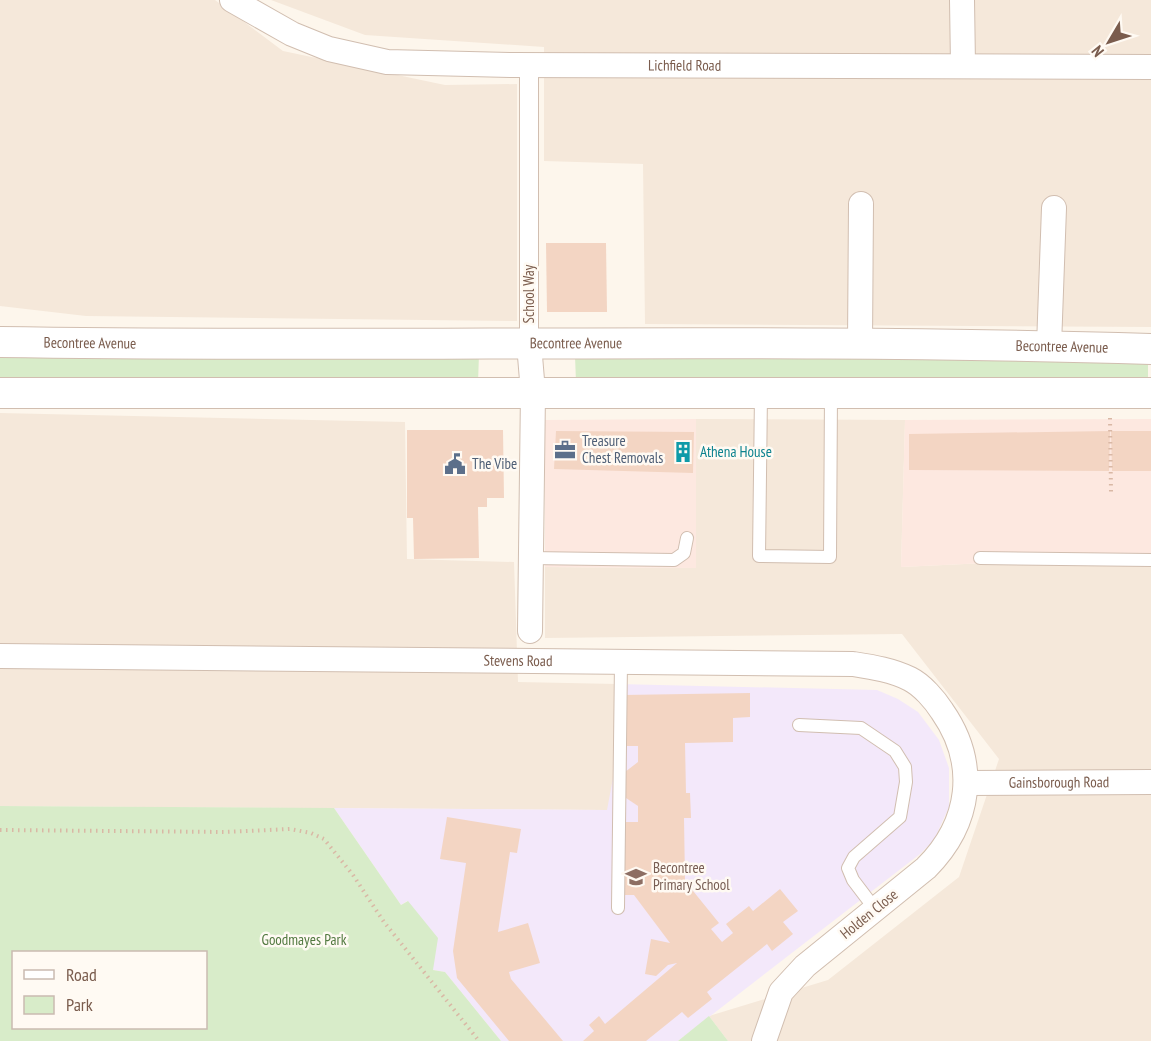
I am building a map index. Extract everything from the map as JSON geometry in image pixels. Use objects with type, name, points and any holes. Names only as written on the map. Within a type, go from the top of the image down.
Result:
[{"type":"street","name":"Lichfield Road","points":[[232,0],[292,34],[329,49],[387,62],[529,65],[1151,67]]},
{"type":"street","points":[[962,0],[963,65]]},
{"type":"street","name":"School Way","points":[[529,65],[529,344],[533,392],[530,631]]},
{"type":"street","points":[[860,344],[861,204]]},
{"type":"street","points":[[1049,346],[1054,208]]},
{"type":"street","name":"Becontree Avenue","points":[[0,342],[193,346],[860,344],[1151,349]]},
{"type":"street","points":[[0,393],[1151,393]]},
{"type":"street","name":"Stevens Road","points":[[0,656],[853,664],[879,668],[912,680],[936,701],[957,736],[963,753],[966,783]]},
{"type":"street","name":"Gainsborough Road","points":[[966,783],[1151,782]]},
{"type":"street","name":"Holden Close","points":[[764,1041],[781,992],[805,966],[944,850],[963,808],[966,783]]},
{"type":"lane","points":[[761,393],[759,555],[830,557],[831,393]]},
{"type":"lane","points":[[530,558],[674,560],[684,553],[687,538]]},
{"type":"lane","points":[[980,558],[1151,560]]},
{"type":"lane","points":[[618,908],[621,663]]},
{"type":"lane","points":[[799,725],[861,728],[895,751],[905,767],[906,782],[900,817],[854,857],[848,868],[853,880],[875,909]]},
{"type":"path","points":[[1110,393],[1111,492]]},
{"type":"path","points":[[0,830],[225,832],[290,829],[311,833],[324,839],[353,875],[384,922],[479,1041]]},
{"type":"shaded area","points":[[0,0],[215,0],[283,51],[445,85],[517,84],[517,321],[86,316],[0,306]]},
{"type":"shaded area","points":[[271,0],[1151,0],[1151,327],[645,324],[643,164],[544,161],[544,47],[365,35]]},
{"type":"shaded area","points":[[0,413],[405,422],[407,559],[514,562],[518,682],[617,684],[617,757],[608,810],[0,806]]},
{"type":"shaded area","points":[[696,419],[905,420],[901,567],[1151,555],[1151,1041],[728,1041],[709,1016],[828,980],[959,877],[999,759],[902,634],[545,638],[545,567],[695,568]]},
{"type":"shaded area","points":[[696,419],[696,568],[545,567],[545,420]]},
{"type":"shaded area","points":[[1151,419],[1151,555],[901,567],[905,420]]},
{"type":"shaded area","name":"Becontree Primary School","points":[[617,684],[877,690],[898,699],[918,712],[939,740],[949,768],[949,807],[934,840],[920,854],[678,1041],[501,1041],[445,972],[433,970],[407,901],[401,905],[334,808],[607,810],[617,757]]},
{"type":"green space","points":[[0,352],[479,354],[478,383],[0,378]]},
{"type":"green space","points":[[575,356],[1148,360],[1148,386],[576,382]]},
{"type":"green space","name":"Goodmayes Park","points":[[0,806],[334,808],[401,905],[408,901],[438,938],[433,970],[445,972],[501,1041],[0,1041]]},
{"type":"green space","points":[[709,1016],[728,1041],[678,1041]]},
{"type":"building","points":[[546,243],[606,243],[607,312],[547,312]]},
{"type":"building","name":"The Vibe","points":[[407,430],[503,430],[504,498],[487,498],[487,507],[478,507],[479,558],[414,559],[413,518],[407,518]]},
{"type":"building","points":[[556,431],[694,432],[693,473],[554,469]]},
{"type":"building","points":[[1110,431],[1109,471],[909,470],[909,434]]},
{"type":"building","points":[[1111,431],[1151,431],[1151,471],[1112,471]]},
{"type":"building","points":[[750,693],[750,717],[733,718],[733,742],[685,743],[686,793],[690,793],[691,818],[684,818],[685,881],[719,923],[711,929],[722,942],[733,933],[726,924],[749,906],[753,911],[780,889],[798,911],[783,922],[793,934],[772,951],[767,944],[707,992],[712,999],[688,1018],[682,1012],[646,1041],[583,1041],[594,1031],[589,1025],[599,1016],[605,1024],[677,963],[668,965],[656,976],[645,974],[651,939],[670,943],[634,895],[622,895],[622,822],[638,822],[638,806],[626,798],[621,787],[625,772],[638,762],[638,746],[624,746],[623,695]]},
{"type":"building","points":[[447,817],[521,829],[517,853],[510,852],[498,932],[528,923],[540,963],[509,972],[511,979],[563,1041],[509,1041],[457,978],[453,951],[466,863],[440,859]]},
{"type":"place","name":"Treasure Chest Removals","points":[[565,450]]},
{"type":"place","name":"Athena House","points":[[683,452]]},
{"type":"place","name":"The Vibe","points":[[455,464]]},
{"type":"place","name":"Becontree Primary School","points":[[636,877]]}]
